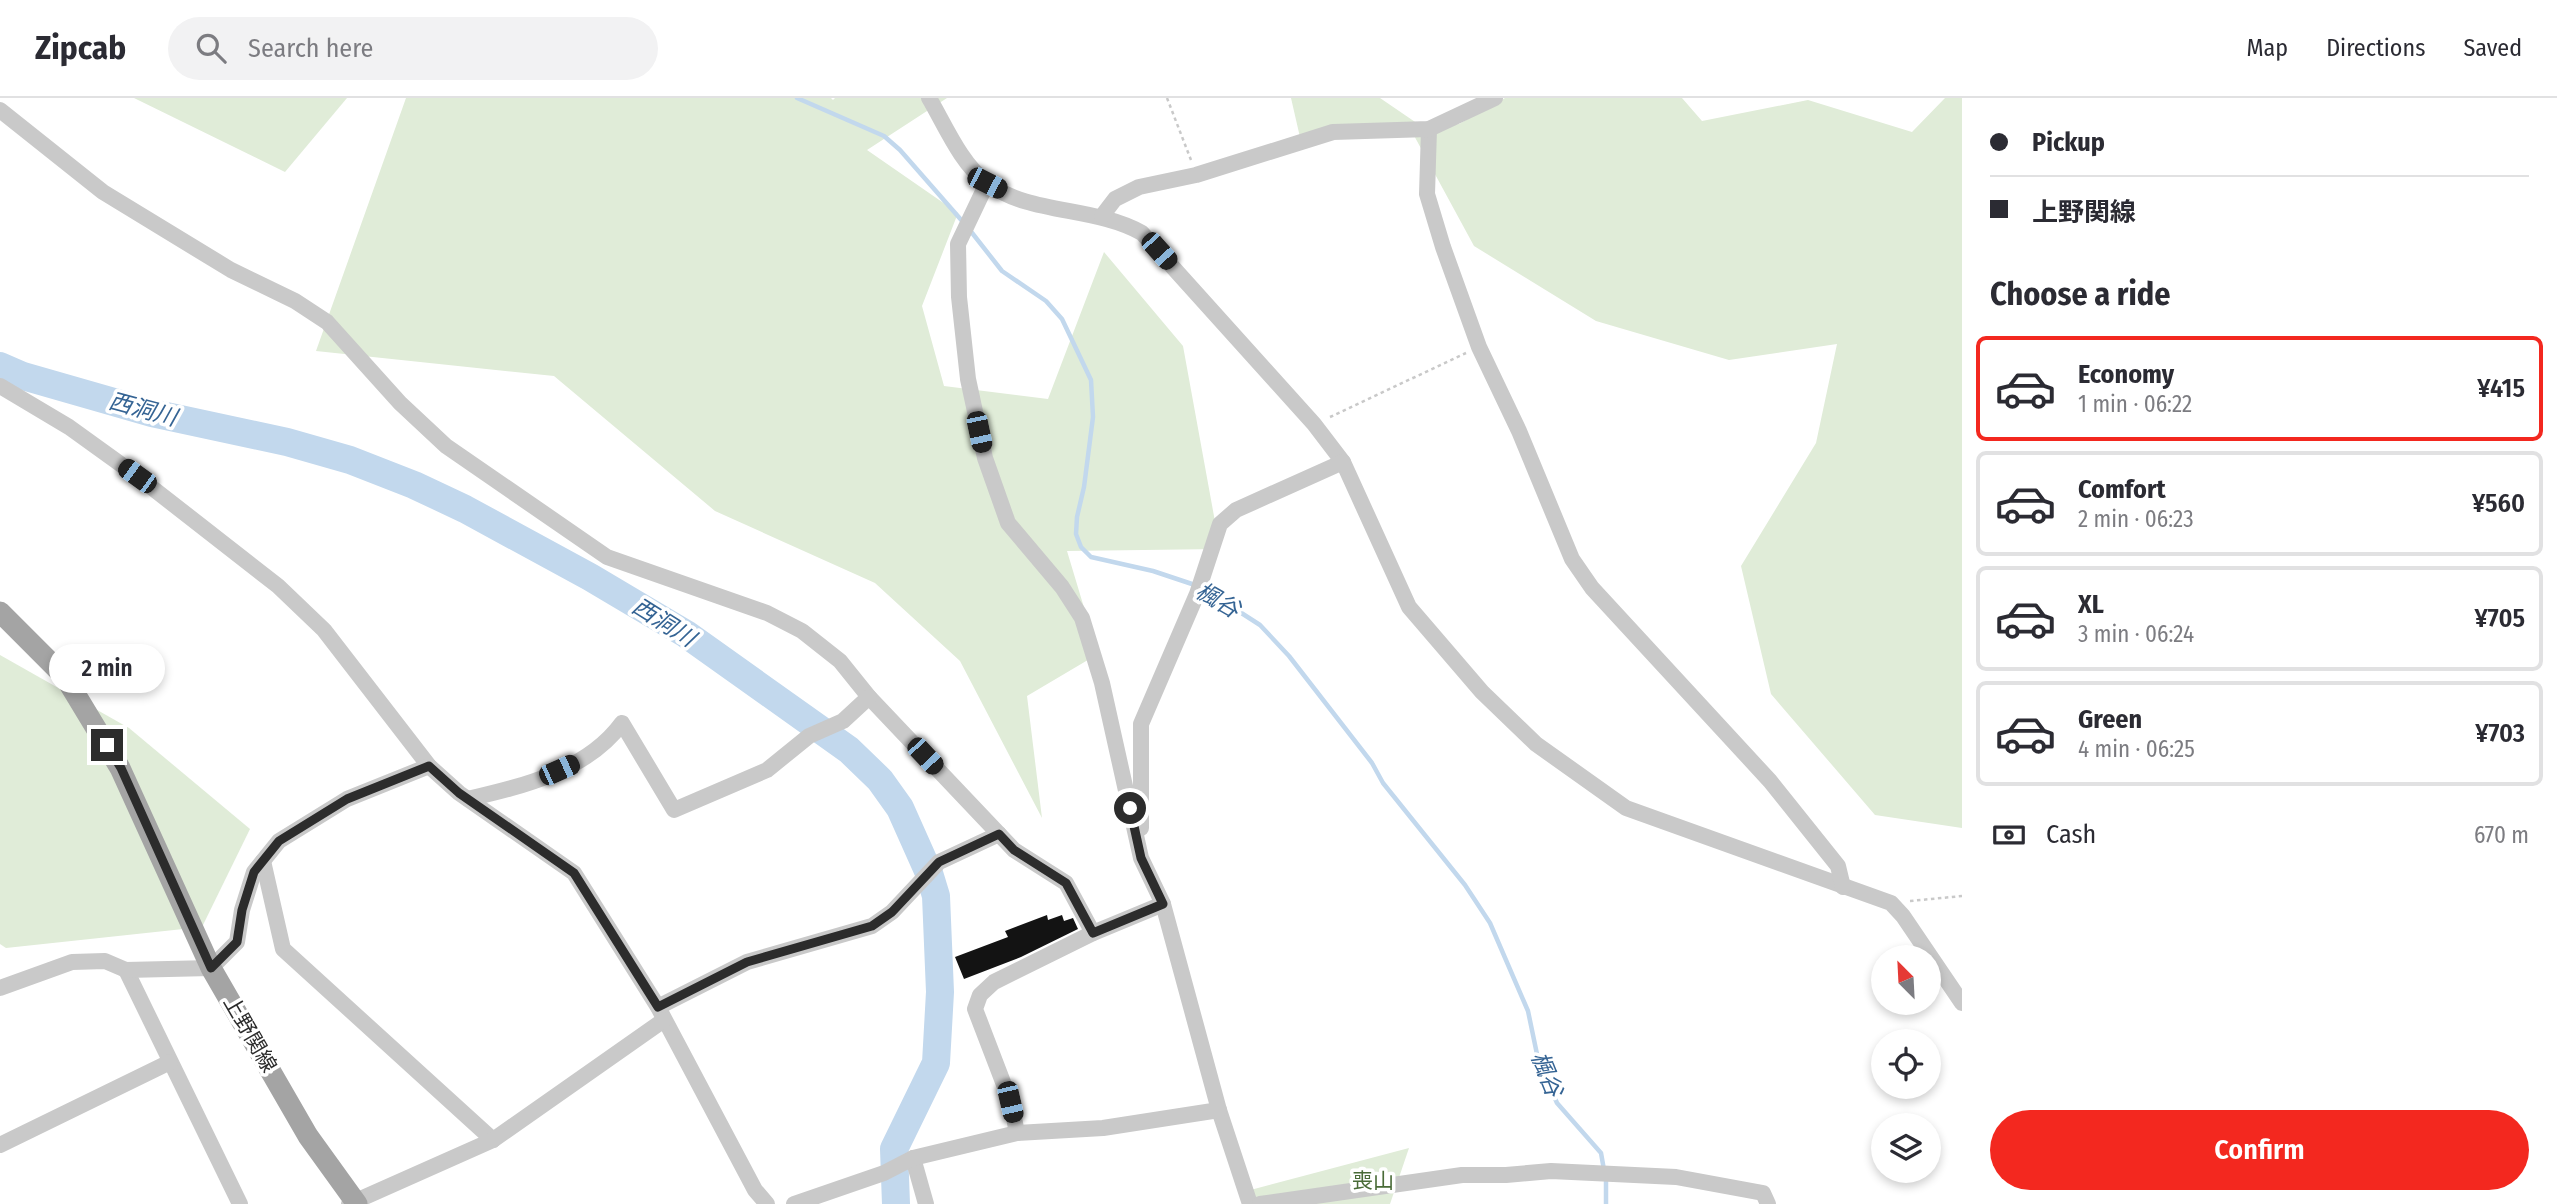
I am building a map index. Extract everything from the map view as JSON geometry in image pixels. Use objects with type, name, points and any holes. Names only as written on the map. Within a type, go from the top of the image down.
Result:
[{"type":"main road","name":"上野関線","points":[[0,612],[65,677],[121,768],[211,968],[308,1136],[354,1203]]},
{"type":"street","points":[[929,98],[958,148],[987,183],[1021,201],[1102,216],[1122,222],[1142,233],[1314,424],[1343,462],[1409,607],[1482,692],[1536,744],[1626,808],[1891,904],[1903,916],[1962,1003]]},
{"type":"street","points":[[1102,216],[1115,199],[1139,187],[1196,175],[1333,132],[1429,129],[1495,98]]},
{"type":"street","points":[[0,110],[103,192],[231,270],[295,301],[327,322],[400,403],[446,446],[538,512],[607,557],[767,613],[802,631],[839,661],[869,697],[1014,850],[1066,883],[1093,933]]},
{"type":"street","points":[[1429,129],[1427,194],[1479,347],[1519,430],[1572,559],[1601,598],[1770,781],[1838,866],[1843,887]]},
{"type":"street","points":[[987,183],[958,244],[959,297],[968,379],[985,458],[1008,523],[1062,587],[1082,618],[1102,683],[1141,858],[1163,904],[1219,1110],[1250,1204]]},
{"type":"street","points":[[0,386],[80,435],[278,586],[324,630],[429,766],[468,799],[574,873],[661,1014],[755,1190],[767,1204]]},
{"type":"street","points":[[1141,858],[1141,723],[1197,594],[1220,524],[1236,510],[1343,462]]},
{"type":"street","points":[[468,799],[524,786],[577,762],[608,742],[622,723],[674,810],[767,770],[808,736],[843,721],[869,697]]},
{"type":"street","points":[[0,988],[72,962],[105,961],[126,970],[211,968],[237,942],[242,910],[254,872],[279,841],[347,799],[429,766]]},
{"type":"street","points":[[354,1203],[493,1140],[661,1014],[747,962],[872,926],[892,912],[939,862],[999,834]]},
{"type":"street","points":[[263,861],[283,950],[493,1140]]},
{"type":"street","points":[[1017,1133],[1010,1102],[975,1009],[980,995],[993,982],[1093,933],[1163,904]]},
{"type":"street","points":[[126,970],[240,1204]]},
{"type":"street","points":[[0,1145],[170,1062]]},
{"type":"street","points":[[794,1204],[884,1173],[913,1159],[1017,1133],[1103,1128],[1219,1110]]},
{"type":"street","points":[[913,1159],[926,1204]]},
{"type":"street","points":[[1260,1204],[1462,1175],[1609,1173],[1676,1177],[1763,1193],[1768,1204]]},
{"type":"path","points":[[1167,98],[1196,175]]},
{"type":"path","points":[[1314,424],[1479,347]]},
{"type":"path","points":[[1891,904],[1962,896]]},
{"type":"green space","points":[[134,98],[347,98],[285,172]]},
{"type":"green space","points":[[406,98],[947,98],[867,150],[958,213],[922,306],[944,386],[1048,399],[1104,252],[1183,346],[1220,549],[1067,551],[1098,654],[1027,696],[1042,818],[960,661],[875,583],[715,511],[554,376],[316,351]]},
{"type":"green space","points":[[1291,98],[1380,98],[1421,126],[1335,136],[1302,146]]},
{"type":"green space","points":[[1505,98],[1682,98],[1702,121],[1808,100],[1912,132],[1945,98],[1962,98],[1962,828],[1875,815],[1771,694],[1741,566],[1816,443],[1837,344],[1729,360],[1596,321],[1474,246],[1411,130],[1459,124]]},
{"type":"green space","points":[[0,655],[129,728],[250,829],[202,927],[6,948],[0,944]]},
{"type":"green space","name":"喪山","points":[[1409,1148],[1390,1204],[1246,1204],[1243,1192]]},
{"type":"building","points":[[1047,915],[1048,920],[1062,915],[1064,921],[1073,918],[1078,929],[1021,957],[964,979],[955,957],[1008,937],[1005,931]]},
{"type":"waterway","name":"楓谷","points":[[797,98],[884,136],[900,150],[963,222]]},
{"type":"waterway","name":"楓谷","points":[[969,229],[1002,271],[1046,301],[1062,319],[1091,380],[1093,417],[1084,487],[1077,517],[1076,534],[1081,547],[1091,557],[1153,571],[1201,587],[1260,625],[1289,656],[1372,763],[1383,783],[1465,885],[1490,923],[1528,1011],[1538,1059],[1557,1103],[1601,1153],[1604,1170]]},
{"type":"waterway","name":"西洞川","points":[[0,366],[23,376],[152,413],[287,442],[350,460],[414,485],[465,509],[590,577],[686,634],[849,750],[880,780],[900,808],[929,873],[936,896],[940,992],[936,1063],[894,1149],[896,1204]]},
{"type":"waterway","name":"楓谷","points":[[1606,1178],[1606,1204]]},
{"type":"route","points":[[107,745],[121,768],[211,968],[237,942],[242,910],[254,872],[279,841],[347,799],[429,766],[459,793],[574,873],[658,1007],[747,962],[872,926],[892,912],[939,862],[999,834],[1014,850],[1066,883],[1093,933],[1163,904],[1141,858],[1130,808]]}]
